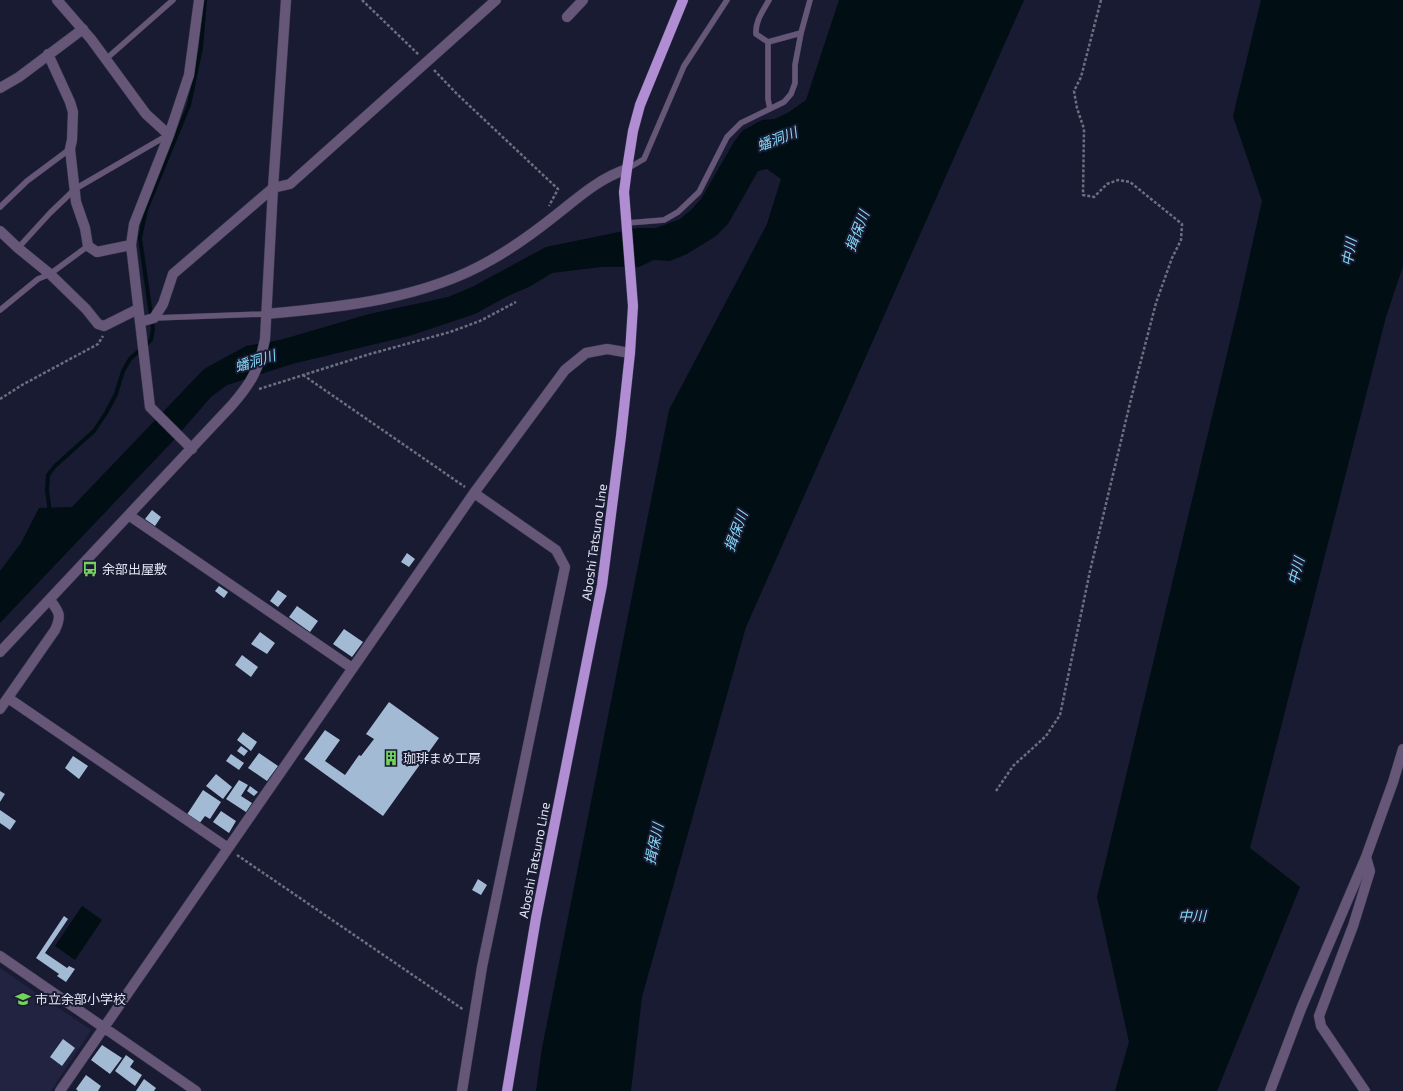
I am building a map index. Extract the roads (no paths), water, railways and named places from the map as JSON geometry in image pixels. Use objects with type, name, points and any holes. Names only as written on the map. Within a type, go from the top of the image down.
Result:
[{"type":"main road","name":"Aboshi Tatsuno Line","points":[[507,1091],[536,918],[602,585],[630,353],[633,306],[624,192],[633,131],[640,105],[683,0]]},
{"type":"street","points":[[57,0],[83,29],[146,114],[169,135]]},
{"type":"street","points":[[192,448],[150,407],[131,245],[134,224],[169,135],[190,75],[199,0]]},
{"type":"street","points":[[0,652],[130,516],[241,394],[256,372],[265,339],[273,188],[286,0]]},
{"type":"street","points":[[140,322],[154,318],[163,304],[173,274],[273,188],[290,184],[496,0]]},
{"type":"street","points":[[567,17],[583,0]]},
{"type":"street","points":[[0,88],[19,76],[83,29]]},
{"type":"street","points":[[48,54],[70,102],[73,112],[72,140],[70,149],[76,202],[85,228],[88,246],[97,252],[131,245]]},
{"type":"street","points":[[266,314],[338,307],[397,295],[456,278],[492,260],[518,243],[611,174],[627,169]]},
{"type":"street","points":[[0,231],[50,274],[86,309],[98,324],[104,326],[138,309]]},
{"type":"street","points":[[60,1091],[474,493],[565,370],[586,353],[607,349],[630,353]]},
{"type":"street","points":[[462,1091],[484,959],[565,567],[556,550],[474,493]]},
{"type":"street","points":[[130,516],[352,668]]},
{"type":"street","points":[[0,709],[59,622],[58,612],[50,600]]},
{"type":"street","points":[[8,698],[228,848]]},
{"type":"street","points":[[1270,1091],[1301,1010],[1366,858],[1403,749]]},
{"type":"street","points":[[1365,1091],[1321,1026],[1319,1016],[1352,926],[1370,871],[1366,858]]},
{"type":"street","points":[[0,956],[196,1091]]},
{"type":"lane","points":[[106,59],[173,0]]},
{"type":"lane","points":[[627,169],[644,159],[684,66],[727,0]]},
{"type":"lane","points":[[769,0],[758,20],[756,34],[768,42],[801,33]]},
{"type":"lane","points":[[627,223],[664,220],[678,212],[699,192],[727,137],[741,123],[784,102],[791,94],[795,83],[795,65],[801,33],[810,0]]},
{"type":"lane","points":[[768,42],[768,99],[770,109]]},
{"type":"lane","points":[[18,248],[50,212],[75,189],[169,135]]},
{"type":"lane","points":[[0,206],[27,181],[70,149]]},
{"type":"lane","points":[[0,310],[38,279],[50,274],[88,246]]},
{"type":"lane","points":[[154,318],[266,314]]},
{"type":"water","points":[[839,0],[1024,0],[746,627],[642,997],[631,1091],[536,1091],[542,1048],[669,410],[767,224],[781,179],[767,169],[758,171],[728,224],[716,236],[687,254],[670,261],[654,260],[639,267],[601,267],[552,273],[531,286],[506,297],[475,314],[409,336],[292,364],[227,385],[211,397],[171,443],[0,623],[0,571],[21,543],[39,508],[72,507],[204,369],[246,346],[280,340],[369,314],[448,297],[472,287],[546,247],[638,228],[656,228],[680,219],[701,199],[742,131],[762,120],[775,119],[789,112],[806,100]]},
{"type":"water","name":"中川","points":[[1261,0],[1403,0],[1403,266],[1386,317],[1250,848],[1300,887],[1217,1091],[1115,1091],[1129,1042],[1097,897],[1238,308],[1262,201],[1233,116]]},
{"type":"water","points":[[82,906],[102,920],[75,960],[55,946]]},
{"type":"waterway","points":[[50,512],[47,491],[48,475],[55,466],[94,431],[116,394],[123,371],[130,359],[151,340],[153,329],[140,238],[146,210],[189,105],[201,48],[205,0]]},
{"type":"place","name":"余部出屋敷","points":[[90,569]]},
{"type":"place","name":"珈琲まめ工房","points":[[391,758]]},
{"type":"place","name":"市立余部小学校","points":[[23,999]]},
{"type":"water label","name":"蟠洞川","points":[[777,139]]},
{"type":"water label","name":"揖保川","points":[[857,231]]},
{"type":"water label","name":"蟠洞川","points":[[255,361]]},
{"type":"water label","name":"揖保川","points":[[736,531]]},
{"type":"water label","name":"揖保川","points":[[654,844]]}]
